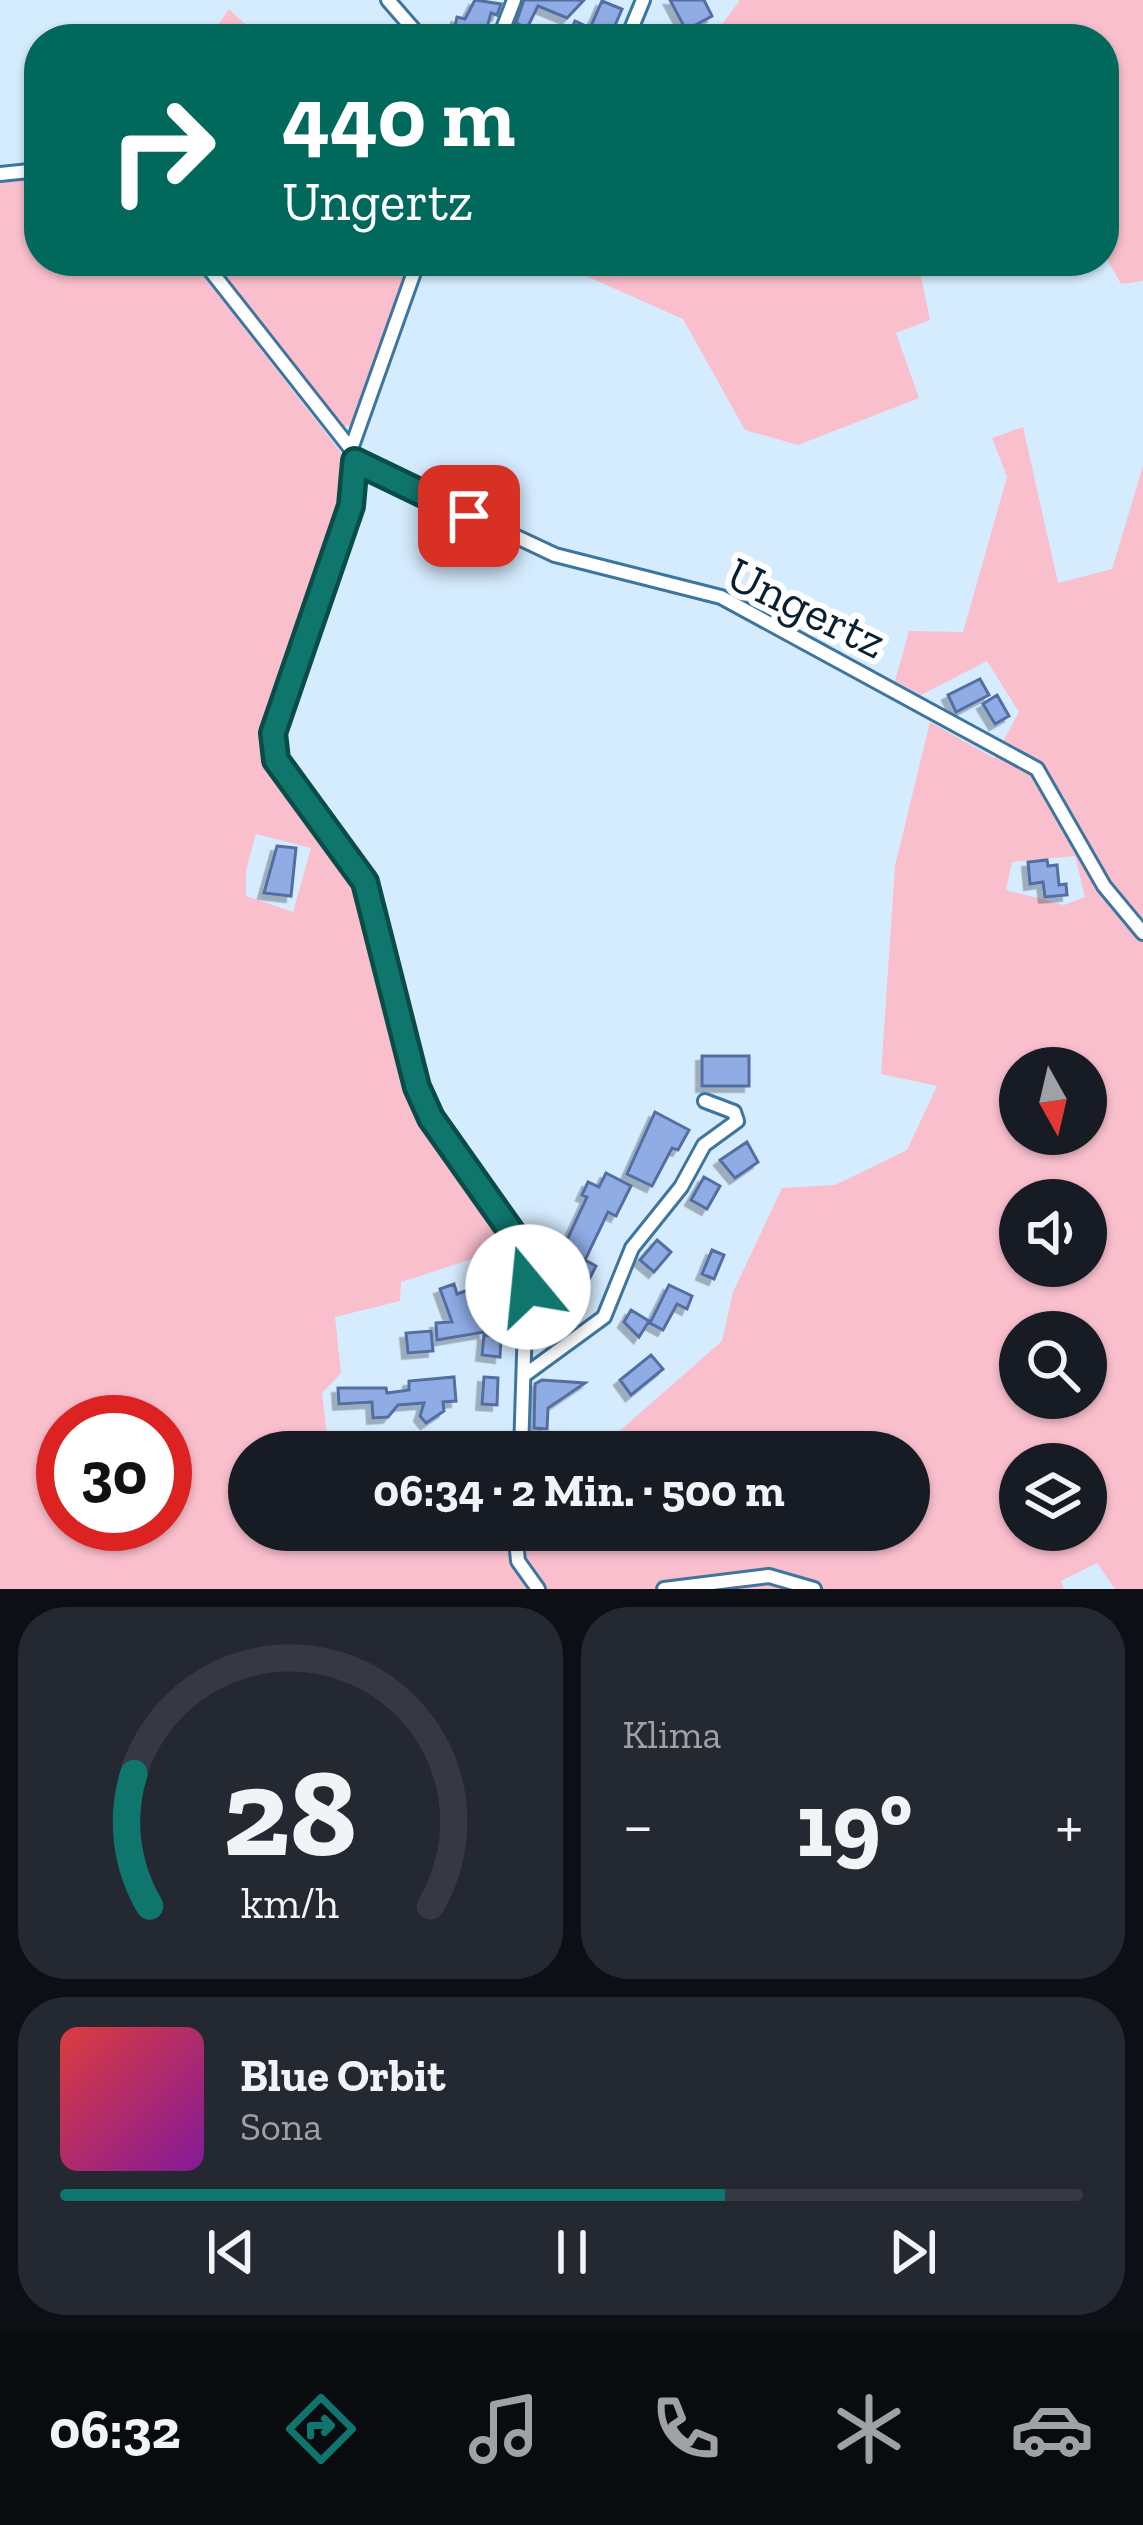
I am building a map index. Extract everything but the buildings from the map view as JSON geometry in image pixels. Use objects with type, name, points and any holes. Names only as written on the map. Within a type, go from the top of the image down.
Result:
[{"type":"street","points":[[388,0],[409,24]]},
{"type":"street","points":[[214,276],[353,455]]},
{"type":"street","points":[[413,276],[353,455],[351,506],[273,733],[276,760],[356,863],[417,1087],[431,1118],[527,1260],[522,1431]]},
{"type":"street","name":"Ungertz","points":[[353,455],[555,555],[721,597],[1036,769],[1104,886],[1143,933]]},
{"type":"street","points":[[526,1374],[604,1317],[632,1248],[681,1187],[704,1145],[737,1121],[734,1112],[705,1101]]},
{"type":"street","points":[[517,1551],[518,1562],[538,1589]]},
{"type":"street","points":[[664,1589],[769,1576],[814,1589]]},
{"type":"shaded area","points":[[740,0],[1143,0],[1143,281],[1121,284],[1116,276],[1119,24],[722,24]]},
{"type":"shaded area","points":[[229,9],[245,24],[219,24]]},
{"type":"shaded area","points":[[24,181],[24,276],[204,276],[342,454],[345,481],[332,555],[269,746],[281,781],[355,875],[399,1057],[421,1116],[510,1247],[401,1282],[400,1301],[335,1317],[341,1373],[322,1393],[327,1431],[228,1431],[228,1551],[930,1551],[930,1431],[620,1431],[722,1341],[733,1292],[782,1188],[835,1185],[907,1150],[937,1086],[881,1074],[895,866],[930,722],[994,758],[1019,712],[987,661],[921,695],[895,681],[909,631],[963,632],[1007,477],[992,438],[1023,427],[1058,583],[1112,569],[1143,466],[1143,1589],[1115,1589],[1097,1563],[1061,1581],[1064,1589],[0,1589],[0,183]],"holes":[[[256,834],[311,848],[293,912],[246,896],[246,871]],[[1075,856],[1085,897],[1064,905],[1006,890],[1012,862]]]},
{"type":"shaded area","points":[[225,276],[403,276],[356,426],[340,426]]},
{"type":"shaded area","points":[[586,276],[921,276],[930,320],[896,333],[919,398],[798,445],[745,430],[683,319]]},
{"type":"route","points":[[469,516],[355,461],[351,506],[273,733],[276,760],[356,863],[365,882],[417,1087],[431,1118],[518,1241],[527,1260],[528,1287]]}]
